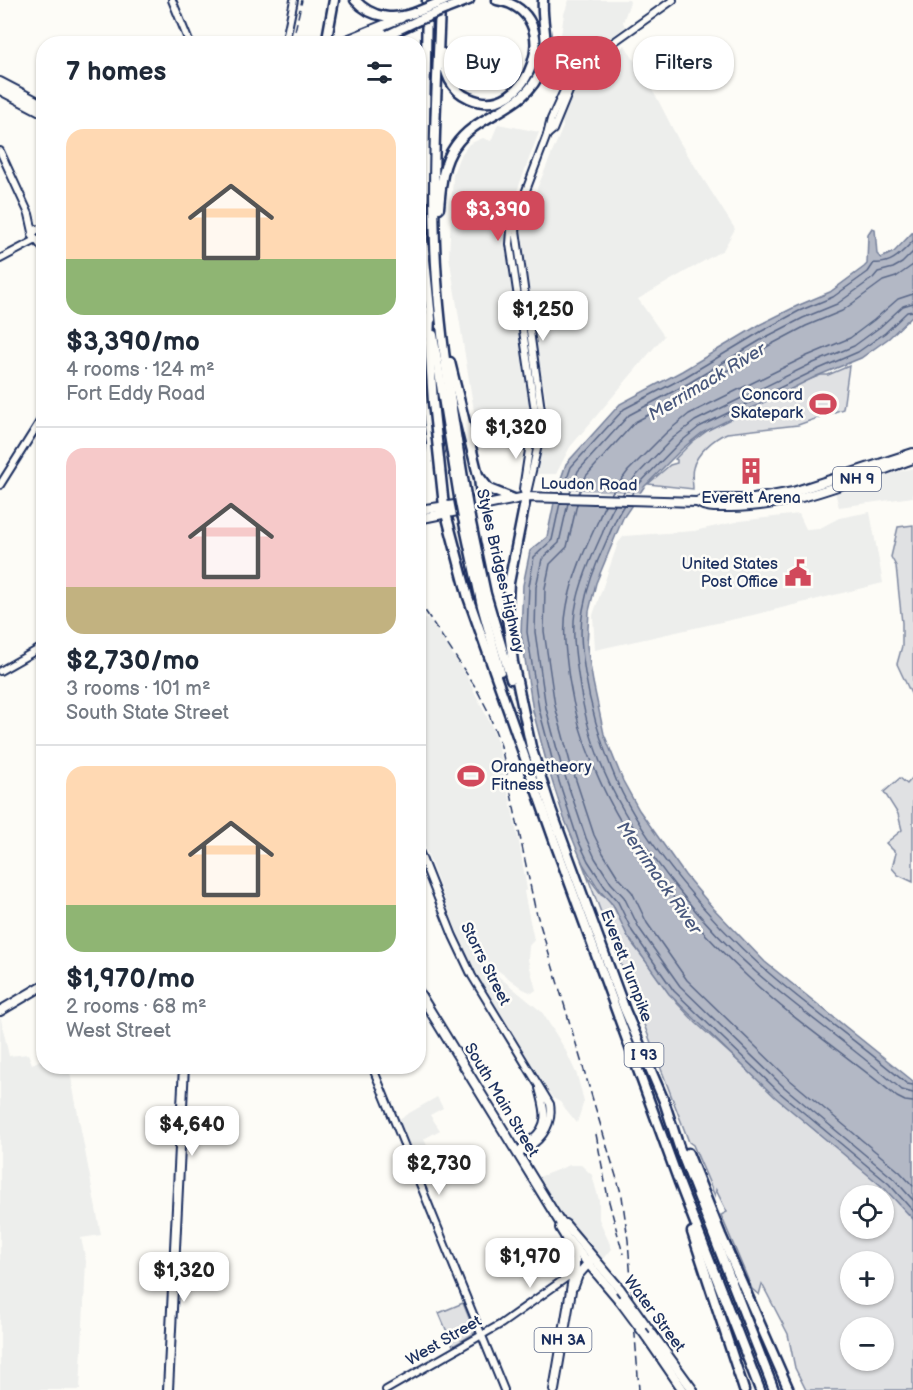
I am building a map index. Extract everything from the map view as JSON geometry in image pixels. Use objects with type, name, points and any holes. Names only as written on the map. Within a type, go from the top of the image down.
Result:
[{"type":"highway","points":[[327,36],[334,0]]},
{"type":"highway","points":[[355,0],[367,11],[380,16],[419,16]]},
{"type":"highway","points":[[419,16],[425,0]]},
{"type":"highway","name":"Styles Bridges Highway","points":[[440,0],[434,180],[435,244],[438,301],[462,497]]},
{"type":"highway","points":[[383,36],[419,16],[446,5],[478,0]]},
{"type":"highway","points":[[439,32],[444,68],[452,85],[458,91],[478,101],[496,101],[504,98],[519,87],[530,73],[535,56],[536,37],[524,13],[509,3],[497,0]]},
{"type":"highway","points":[[435,244],[443,173],[454,147],[473,127],[523,96],[539,76],[546,50],[543,0]]},
{"type":"highway","name":"I 93","points":[[419,16],[423,36]]},
{"type":"highway","name":"Styles Bridges Highway","points":[[426,272],[430,315],[482,606],[518,738]]},
{"type":"highway","points":[[438,301],[456,387],[473,448],[482,505]]},
{"type":"highway","points":[[430,315],[429,343],[433,402],[445,510],[468,597],[518,738]]},
{"type":"highway","points":[[478,475],[489,489],[514,499]]},
{"type":"highway","points":[[523,717],[509,640],[507,599],[526,497]]},
{"type":"highway","name":"Styles Bridges Highway","points":[[466,518],[493,621],[523,717]]},
{"type":"highway","name":"Everett Turnpike","points":[[523,717],[566,850],[774,1390]]},
{"type":"highway","name":"Everett Turnpike","points":[[518,738],[679,1182],[760,1390]]},
{"type":"highway","points":[[664,1101],[669,1107],[721,1235],[789,1390]]},
{"type":"highway","points":[[679,1182],[742,1390]]},
{"type":"highway","points":[[762,1329],[795,1390]]},
{"type":"main road","points":[[360,36],[419,16]]},
{"type":"main road","points":[[378,36],[397,29]]},
{"type":"main road","points":[[0,82],[36,101]]},
{"type":"main road","points":[[0,90],[36,109]]},
{"type":"main road","name":"Loudon Road","points":[[426,510],[478,508],[482,505],[526,497],[697,502],[703,499],[766,498],[803,490],[913,453]]},
{"type":"main road","name":"Loudon Road","points":[[697,502],[705,507],[765,505],[824,490],[913,459]]},
{"type":"main road","name":"Loudon Road","points":[[426,516],[445,510]]},
{"type":"main road","points":[[0,1011],[36,990]]},
{"type":"main road","name":"South Main Street","points":[[426,1004],[561,1222],[565,1224],[590,1259]]},
{"type":"main road","points":[[168,1390],[184,1074]]},
{"type":"main road","name":"South Main Street","points":[[561,1222],[560,1228],[565,1236],[590,1259]]},
{"type":"main road","points":[[565,1236],[575,1260],[573,1273]]},
{"type":"main road","points":[[573,1273],[590,1259]]},
{"type":"main road","name":"Water Street","points":[[590,1259],[620,1289],[693,1390]]},
{"type":"main road","name":"Water Street","points":[[590,1259],[683,1390]]},
{"type":"main road","name":"NH 3A","points":[[572,1290],[578,1275],[590,1259]]},
{"type":"main road","name":"NH 3A","points":[[554,1390],[573,1273]]},
{"type":"street","points":[[172,0],[187,36]]},
{"type":"street","points":[[287,36],[294,0]]},
{"type":"street","points":[[526,497],[537,445],[541,410],[515,222],[519,207],[547,135],[554,110],[573,71],[673,0]]},
{"type":"street","points":[[0,151],[36,228]]},
{"type":"street","points":[[0,259],[36,238]]},
{"type":"street","points":[[0,485],[36,428]]},
{"type":"street","points":[[0,672],[36,651]]},
{"type":"street","name":"Storrs Street","points":[[426,868],[472,976],[539,1088],[545,1109],[544,1122],[538,1134],[522,1146],[518,1153]]},
{"type":"street","points":[[375,1074],[504,1390]]},
{"type":"street","name":"West Street","points":[[386,1390],[515,1315],[573,1273]]},
{"type":"shaded area","points":[[569,0],[629,0],[630,2],[623,22],[625,27],[613,36],[561,36],[564,14]]},
{"type":"shaded area","points":[[625,45],[633,58],[633,90],[652,90],[679,141],[735,229],[723,250],[638,299],[664,336],[570,447],[556,474],[536,474],[547,407],[520,233],[563,127],[562,120],[575,91],[621,90],[621,48]]},
{"type":"shaded area","points":[[498,124],[539,132],[505,228],[530,402],[531,414],[526,439],[486,432],[475,417],[449,256],[453,174],[459,158],[469,144],[483,138],[491,141]]},
{"type":"shaded area","points":[[849,366],[843,409],[798,425],[722,435],[706,447],[698,457],[692,473],[693,489],[648,484],[670,465],[677,463],[675,459],[692,442],[726,417],[772,396],[783,394],[803,382]]},
{"type":"shaded area","points":[[913,468],[913,497],[839,507],[835,492]]},
{"type":"shaded area","points":[[870,512],[883,583],[595,650],[593,615],[618,543],[624,536],[694,531],[740,521],[799,514],[806,529],[820,528],[839,518]]},
{"type":"shaded area","points":[[913,525],[913,698],[897,664],[902,646],[902,623],[896,566],[891,557],[898,527]]},
{"type":"shaded area","points":[[426,618],[431,621],[467,677],[498,744],[527,890],[524,891],[534,940],[529,946],[528,960],[536,990],[532,993],[523,989],[484,960],[482,963],[542,1012],[565,1049],[577,1075],[584,1101],[577,1123],[560,1102],[553,1098],[474,971],[426,850]]},
{"type":"shaded area","points":[[913,777],[913,882],[898,875],[892,868],[896,853],[886,843],[902,830],[898,814],[884,792],[900,778],[907,784]]},
{"type":"shaded area","points":[[581,860],[589,878],[601,894],[608,898],[627,928],[631,942],[676,1002],[696,1023],[816,1131],[870,1172],[883,1185],[840,1185],[840,1239],[894,1239],[894,1197],[913,1216],[913,1390],[806,1390],[795,1368],[788,1334],[762,1284],[759,1295],[752,1289],[721,1215],[727,1212],[716,1190],[715,1196],[693,1145],[689,1142]]},
{"type":"shaded area","points":[[0,1015],[9,1056],[28,1054],[32,1064],[36,1062],[36,1074],[70,1074],[101,1235],[81,1238],[86,1261],[80,1390],[0,1390]]},
{"type":"shaded area","points":[[437,1097],[443,1108],[430,1115],[440,1130],[424,1139],[431,1155],[416,1161],[399,1119]]},
{"type":"shaded area","points":[[570,1165],[581,1165],[592,1175],[599,1200],[599,1219],[612,1249],[601,1262],[567,1222],[539,1177]]},
{"type":"shaded area","points":[[463,1303],[475,1333],[453,1346],[439,1313]]},
{"type":"water","name":"Merrimack River","points":[[872,228],[875,229],[877,254],[881,258],[894,252],[913,232],[913,315],[889,338],[861,358],[817,376],[702,433],[683,448],[644,487],[623,518],[596,583],[589,611],[587,646],[604,734],[623,781],[639,810],[685,875],[765,962],[913,1081],[913,1219],[894,1199],[894,1185],[880,1185],[775,1097],[669,994],[627,935],[613,905],[600,891],[583,864],[564,818],[533,711],[521,633],[523,585],[530,551],[547,537],[556,493],[566,464],[620,404],[682,371],[759,325],[830,292],[864,267],[867,264],[868,234]]},
{"type":"pier","points":[[554,489],[644,493],[634,506],[551,504]]},
{"type":"railway","points":[[294,36],[302,0]]},
{"type":"railway","points":[[426,612],[476,688],[501,746],[535,908],[622,1196],[628,1240],[639,1390]]},
{"type":"railway","points":[[596,1134],[608,1198],[623,1254]]},
{"type":"place","name":"Concord Skatepark","points":[[823,404]]},
{"type":"place","name":"Everett Arena","points":[[751,471]]},
{"type":"place","name":"United States Post Office","points":[[798,573]]},
{"type":"place","name":"Orangetheory Fitness","points":[[471,776]]}]
